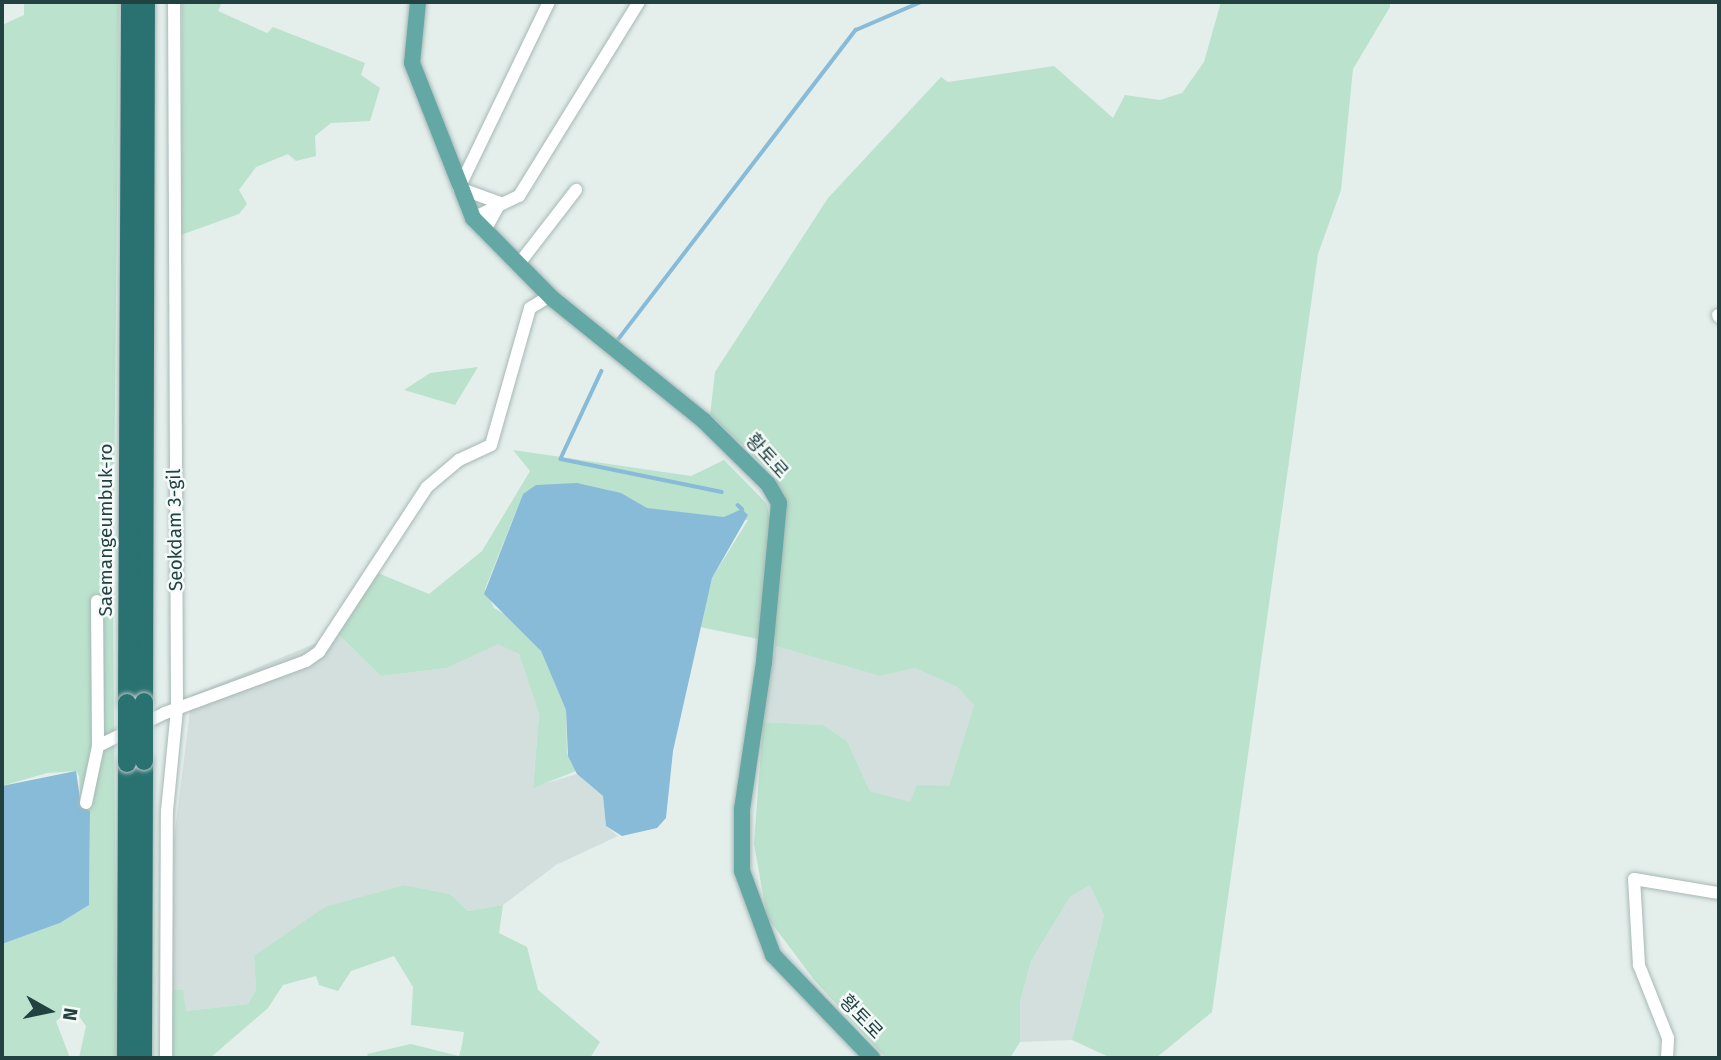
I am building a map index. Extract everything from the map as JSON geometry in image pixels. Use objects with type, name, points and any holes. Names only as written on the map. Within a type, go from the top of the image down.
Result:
[{"type":"highway","name":"Saemangeumbuk-ro","points":[[130,2],[135,762],[143,1058]]},
{"type":"highway","name":"Saemangeumbuk-ro","points":[[135,702],[146,2]]},
{"type":"highway","name":"Saemangeumbuk-ro","points":[[126,1058],[135,762]]},
{"type":"main road","name":"황토로","points":[[418,2],[412,63],[473,218],[550,296],[703,420],[768,484],[779,503],[764,662],[742,809],[742,871],[773,955],[872,1058]]},
{"type":"street","name":"Seokdam 3-gil","points":[[166,1058],[167,811],[177,709],[174,2]]},
{"type":"street","points":[[500,203],[459,188],[549,2]]},
{"type":"street","points":[[473,218],[519,196],[639,2]]},
{"type":"street","points":[[518,265],[576,190]]},
{"type":"street","points":[[484,232],[500,203]]},
{"type":"street","points":[[98,746],[177,709],[319,652],[427,487],[459,460],[491,445],[530,308],[550,296]]},
{"type":"street","points":[[86,803],[98,746],[97,601]]},
{"type":"street","points":[[1667,1058],[1668,1038],[1639,965],[1634,879],[1719,893]]},
{"type":"shaded area","points":[[338,634],[381,676],[447,668],[499,643],[519,654],[539,714],[533,787],[577,774],[603,796],[606,826],[618,836],[556,865],[503,905],[468,911],[450,894],[404,885],[369,895],[254,956],[256,990],[248,1004],[186,1011],[172,990],[174,839],[192,695]]},
{"type":"shaded area","points":[[775,646],[880,676],[915,668],[957,687],[974,705],[949,786],[911,803],[870,791],[847,741],[823,725],[763,722]]},
{"type":"shaded area","points":[[1090,885],[1104,916],[1072,1040],[1020,1042],[1020,1002],[1031,961],[1070,897]]},
{"type":"green space","points":[[24,2],[119,2],[113,600],[117,1058],[79,1058],[86,1026],[73,1008],[56,1021],[70,1058],[2,1058],[2,944],[60,923],[89,905],[90,811],[81,805],[79,776],[76,771],[47,773],[2,786],[2,25],[24,15]]},
{"type":"green space","points":[[182,2],[222,2],[218,11],[267,33],[273,27],[365,63],[361,75],[380,88],[370,121],[331,123],[315,136],[316,156],[296,161],[288,154],[256,167],[239,190],[247,204],[239,214],[181,235]]},
{"type":"green space","points":[[1221,2],[1390,2],[1390,7],[1353,69],[1341,190],[1318,254],[1212,1012],[1156,1058],[1111,1058],[1072,1040],[1104,916],[1090,885],[1070,897],[1031,961],[1020,1002],[1020,1042],[1010,1058],[886,1058],[815,981],[767,917],[754,844],[763,722],[823,725],[847,741],[870,791],[910,802],[917,785],[949,786],[974,705],[957,687],[915,668],[880,676],[775,646],[776,477],[710,415],[715,372],[828,198],[941,77],[948,82],[1054,66],[1113,118],[1125,95],[1160,100],[1182,93],[1204,62]]},
{"type":"green space","points":[[478,367],[455,405],[404,390],[430,373]]},
{"type":"green space","points":[[513,450],[691,476],[724,460],[767,504],[771,530],[758,639],[700,627],[712,578],[748,520],[523,494],[485,589],[494,608],[515,620],[541,651],[566,710],[567,753],[576,771],[533,788],[539,714],[519,654],[498,644],[447,668],[381,676],[338,634],[378,573],[429,594],[482,551],[530,471]]},
{"type":"green space","points":[[404,885],[450,894],[468,911],[503,905],[499,933],[527,947],[538,990],[600,1042],[590,1058],[369,1058],[367,1054],[411,1044],[459,1056],[462,1045],[464,1032],[411,1025],[413,987],[394,956],[351,971],[338,991],[319,985],[316,976],[283,985],[268,1008],[210,1058],[173,1058],[172,990],[183,990],[186,1011],[248,1004],[256,990],[254,956],[325,907]]},
{"type":"water","points":[[577,483],[621,493],[647,508],[724,517],[742,509],[748,515],[712,578],[673,751],[666,818],[657,828],[622,836],[606,826],[603,796],[577,774],[568,756],[566,710],[541,651],[484,594],[523,494],[536,485]]},
{"type":"water","points":[[76,771],[81,805],[90,811],[89,905],[60,923],[2,944],[2,786]]},
{"type":"waterway","points":[[617,341],[856,30],[921,2]]},
{"type":"waterway","points":[[602,371],[561,459],[722,492]]},
{"type":"waterway","points":[[738,505],[742,509]]}]
